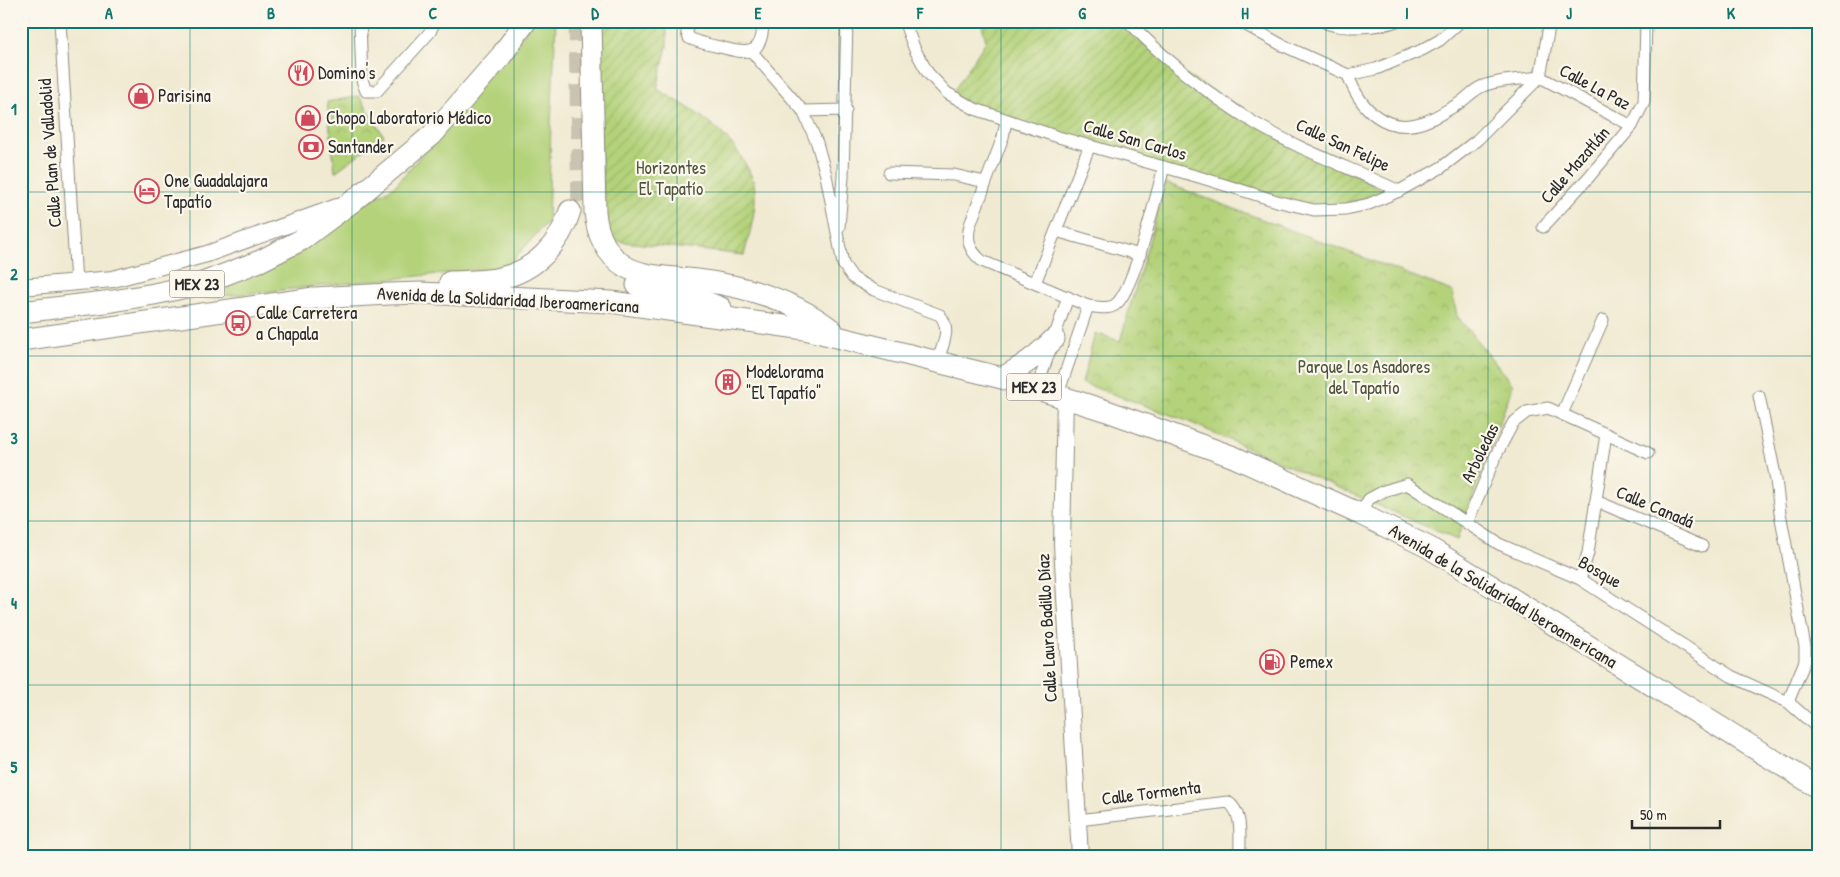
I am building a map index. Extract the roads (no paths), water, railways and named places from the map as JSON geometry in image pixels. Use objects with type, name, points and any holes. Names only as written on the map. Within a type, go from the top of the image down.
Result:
[{"type":"highway","name":"MEX 23","points":[[21,312],[113,301],[154,294],[208,281],[260,261],[301,240],[353,202],[432,135],[502,56],[526,21]]},
{"type":"highway","points":[[591,21],[594,212],[597,230],[611,254],[622,264],[639,272],[714,282],[765,295],[812,316],[842,338]]},
{"type":"highway","points":[[365,294],[440,283],[491,280],[513,275],[533,264],[549,250],[576,212],[594,254],[607,270],[616,276],[635,285],[696,298],[756,322]]},
{"type":"highway","name":"Avenida de la Solidaridad Iberoamericana","points":[[21,340],[314,298],[365,294],[420,293],[611,302],[805,329],[842,338],[1002,378],[1062,396],[1234,457],[1360,514],[1428,547],[1819,788]]},
{"type":"highway","points":[[1002,378],[1021,368],[1054,339]]},
{"type":"street","name":"Calle Plan de Valladolid","points":[[60,21],[76,283]]},
{"type":"street","points":[[360,21],[362,80],[366,91],[371,92],[376,91],[430,32],[434,21]]},
{"type":"street","points":[[687,21],[688,36],[692,40],[740,53],[752,52],[759,45],[763,33],[763,21]]},
{"type":"street","points":[[838,243],[846,110],[847,21]]},
{"type":"street","name":"Calle San Carlos","points":[[904,21],[915,50],[928,73],[947,93],[975,109],[1006,121],[1280,202],[1314,210],[1346,209],[1399,191]]},
{"type":"street","name":"Calle San Felipe","points":[[1128,21],[1150,45],[1200,86],[1254,122],[1316,154],[1399,191],[1442,166],[1477,140],[1540,77]]},
{"type":"street","points":[[1239,21],[1280,44],[1348,75],[1376,69],[1422,50],[1440,40],[1461,21]]},
{"type":"street","points":[[1323,21],[1337,27],[1388,24],[1397,21]]},
{"type":"street","name":"Calle La Paz","points":[[1550,21],[1540,77],[1632,126]]},
{"type":"street","name":"Calle Mazatlán","points":[[1543,227],[1632,126],[1644,102],[1646,21]]},
{"type":"street","points":[[752,52],[803,111],[817,143],[826,175],[843,264],[853,278],[874,290],[940,315],[946,322],[946,332],[937,362]]},
{"type":"street","points":[[1348,75],[1354,90],[1374,114],[1386,123],[1404,125],[1423,122],[1443,112],[1461,102],[1481,86],[1495,82],[1540,77]]},
{"type":"street","points":[[803,111],[846,110]]},
{"type":"street","points":[[1006,121],[1003,137],[967,235],[970,247],[974,254],[982,261],[1088,306],[1111,307],[1122,298],[1140,255],[1164,167]]},
{"type":"street","points":[[1035,283],[1090,145]]},
{"type":"street","points":[[889,174],[954,175],[985,182]]},
{"type":"street","points":[[826,175],[843,177]]},
{"type":"street","points":[[21,287],[114,280],[207,254],[353,202]]},
{"type":"street","points":[[1056,231],[1140,255]]},
{"type":"street","points":[[1037,388],[1068,297]]},
{"type":"street","points":[[1062,396],[1088,306]]},
{"type":"street","points":[[1562,414],[1604,320]]},
{"type":"street","name":"Calle Lauro Badillo Díaz","points":[[1062,396],[1062,545],[1080,856]]},
{"type":"street","points":[[1759,396],[1776,480],[1780,514],[1805,647],[1805,661],[1788,702]]},
{"type":"street","name":"Arboledas","points":[[1467,523],[1494,457],[1513,424],[1526,412],[1548,408],[1648,452]]},
{"type":"street","points":[[1580,579],[1588,553],[1606,434]]},
{"type":"street","name":"Bosque","points":[[1360,514],[1369,499],[1384,491],[1407,484],[1499,544],[1580,579],[1731,676],[1788,702],[1819,729]]},
{"type":"street","name":"Calle Canadá","points":[[1596,501],[1702,546]]},
{"type":"street","name":"Calle Tormenta","points":[[1078,820],[1228,802],[1234,806],[1239,815],[1240,856]]},
{"type":"tunnel","points":[[579,21],[582,213]]},
{"type":"place","name":"Domino's","points":[[301,73]]},
{"type":"place","name":"Parisina","points":[[141,96]]},
{"type":"place","name":"Chopo Laboratorio Médico","points":[[308,118]]},
{"type":"place","name":"Santander","points":[[311,147]]},
{"type":"place","name":"One Guadalajara Tapatío","points":[[147,191]]},
{"type":"place","name":"Calle Carretera a Chapala","points":[[238,323]]},
{"type":"place","name":"Modelorama \"El Tapatío\"","points":[[728,382]]},
{"type":"place","name":"Pemex","points":[[1272,662]]},
{"type":"park label","name":"Horizontes El Tapatío","points":[[671,178]]},
{"type":"park label","name":"Parque Los Asadores del Tapatío","points":[[1364,377]]}]
